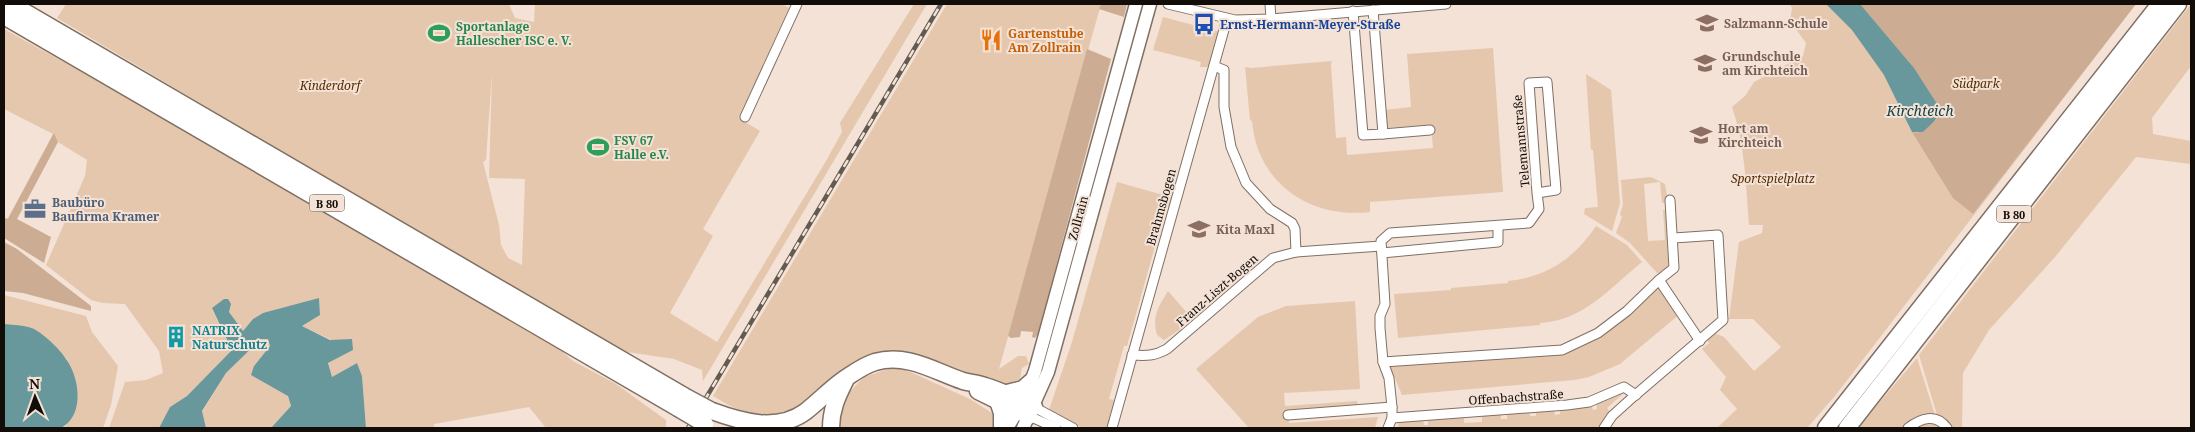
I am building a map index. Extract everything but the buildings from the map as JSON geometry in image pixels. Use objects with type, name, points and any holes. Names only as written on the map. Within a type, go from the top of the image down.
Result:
[{"type":"highway","name":"B 80","points":[[11,4],[681,402],[709,423],[740,428]]},
{"type":"highway","name":"B 80","points":[[1826,428],[2160,4]]},
{"type":"highway","name":"B 80","points":[[1847,428],[2178,4]]},
{"type":"highway","name":"B 80","points":[[4,16],[681,402]]},
{"type":"highway","points":[[709,423],[746,423],[767,426],[788,422],[804,414],[827,391],[858,368],[877,361],[895,359],[918,362],[964,381],[1003,398],[1025,413]]},
{"type":"highway","points":[[831,428],[831,416],[835,400],[847,377]]},
{"type":"highway","points":[[1003,398],[1031,382]]},
{"type":"highway","points":[[1002,428],[1003,398]]},
{"type":"main road","name":"Zollrain","points":[[1025,413],[1031,382],[1136,4]]},
{"type":"main road","name":"Zollrain","points":[[1006,428],[1025,413],[1048,372],[1150,4]]},
{"type":"street","points":[[745,117],[797,4]]},
{"type":"street","points":[[1168,4],[1227,19],[1271,19],[1446,4]]},
{"type":"street","points":[[1270,4],[1271,19]]},
{"type":"street","points":[[1373,10],[1383,134]]},
{"type":"street","points":[[1354,11],[1363,135],[1430,130]]},
{"type":"street","name":"Brahmsbogen","points":[[1112,428],[1227,19]]},
{"type":"street","points":[[1214,66],[1224,70],[1224,107],[1231,147],[1246,183],[1270,209],[1292,223],[1295,229],[1296,252]]},
{"type":"street","name":"Telemannstraße","points":[[1382,249],[1381,241],[1390,233],[1529,223],[1539,209],[1537,193],[1528,84],[1547,82],[1556,190],[1537,193]]},
{"type":"street","points":[[1383,362],[1562,350],[1595,335],[1627,311],[1674,268],[1674,238],[1670,200]]},
{"type":"street","name":"Franz-Liszt-Bogen","points":[[1132,355],[1150,356],[1168,349],[1273,258],[1296,252],[1498,242],[1498,226]]},
{"type":"street","points":[[1604,428],[1612,416],[1723,320],[1718,235],[1674,238]]},
{"type":"street","points":[[1382,249],[1385,304],[1380,316],[1383,362],[1389,378],[1392,407],[1392,418],[1388,428]]},
{"type":"street","points":[[1659,280],[1700,341]]},
{"type":"street","name":"Offenbachstraße","points":[[1392,418],[1567,405],[1589,402],[1624,387],[1636,395]]},
{"type":"street","points":[[1288,416],[1392,407]]},
{"type":"street","points":[[1025,413],[1056,428]]},
{"type":"street","points":[[1025,413],[1073,428]]},
{"type":"street","points":[[1908,428],[1918,420],[1934,418],[1947,428]]},
{"type":"green space","name":"Kinderdorf","points":[[66,4],[509,4],[515,18],[534,22],[535,4],[782,4],[789,8],[739,118],[760,131],[703,229],[713,236],[670,313],[717,342],[826,161],[842,132],[840,123],[914,4],[927,4],[703,381],[702,370],[674,359],[627,352],[528,298],[57,18]],"holes":[[[492,73],[489,178],[525,179],[522,265],[508,258],[501,245],[499,225],[483,162],[486,160]]]},
{"type":"green space","points":[[947,4],[1101,4],[999,369],[1018,356],[1026,356],[1029,364],[1022,368],[1020,379],[1007,384],[1006,388],[917,355],[891,352],[859,359],[837,375],[801,410],[763,419],[730,406],[713,396]]},
{"type":"green space","points":[[1101,4],[1127,4],[1124,17],[1099,9]]},
{"type":"green space","name":"Sportspielplatz","points":[[1790,4],[2136,4],[1835,396],[1807,428],[1717,428],[1737,409],[1720,390],[1726,377],[1702,349],[1709,343],[1707,339],[1714,333],[1724,337],[1754,371],[1781,347],[1753,319],[1729,319],[1739,242],[1762,233],[1763,225],[1749,225],[1746,180],[1740,136],[1732,107],[1745,96],[1754,82],[1803,56],[1806,43],[1790,21],[1792,8]]},
{"type":"green space","name":"Südpark","points":[[1860,4],[2136,4],[1973,214],[1953,198],[1912,132],[1918,133],[1914,68]]},
{"type":"green space","points":[[2191,4],[2191,66],[2152,118],[2153,134],[2191,141],[2191,164],[2136,157],[2055,257],[1989,330],[1963,373],[1962,428],[1941,428],[1919,355]]},
{"type":"green space","points":[[1163,17],[1220,32],[1210,67],[1200,67],[1201,62],[1153,50]]},
{"type":"green space","points":[[4,29],[194,134],[548,339],[573,361],[616,384],[666,420],[666,428],[546,428],[529,407],[434,424],[434,428],[366,428],[362,376],[357,363],[332,377],[328,363],[353,350],[302,326],[320,315],[319,298],[253,319],[243,331],[229,312],[212,309],[232,350],[187,396],[170,407],[159,428],[109,428],[125,382],[146,380],[163,373],[159,351],[125,304],[103,303],[91,300],[46,265],[85,176],[87,160],[58,142],[54,134],[8,220],[4,218],[8,218],[53,134],[4,109]]},
{"type":"green space","points":[[1493,48],[1503,192],[1370,202],[1370,212],[1348,213],[1308,203],[1290,192],[1276,179],[1264,162],[1256,143],[1252,121],[1250,120],[1245,67],[1332,61],[1336,138],[1346,137],[1347,155],[1433,148],[1431,125],[1386,128],[1384,110],[1411,107],[1407,54]]},
{"type":"green space","points":[[1087,49],[1111,59],[1038,334],[1035,338],[1032,337],[1033,332],[1021,331],[1020,337],[1011,338],[1008,336]]},
{"type":"green space","points":[[1586,74],[1611,90],[1620,203],[1612,231],[1584,214],[1585,208],[1598,207],[1593,150],[1591,150]]},
{"type":"green space","points":[[54,133],[58,142],[17,219],[51,237],[44,263],[4,238],[4,218],[8,219]]},
{"type":"green space","points":[[1651,177],[1665,184],[1668,202],[1662,203],[1660,182],[1644,184],[1648,241],[1665,240],[1663,210],[1666,210],[1672,246],[1667,247],[1668,252],[1673,252],[1671,265],[1659,275],[1630,243],[1616,233],[1622,217],[1620,214],[1623,205],[1621,180]]},
{"type":"green space","points":[[1117,182],[1174,198],[1172,208],[1166,207],[1127,346],[1124,346],[1109,399],[1117,401],[1109,428],[1083,428],[1049,410],[1072,342]]},
{"type":"green space","points":[[1596,226],[1627,245],[1642,262],[1583,310],[1555,321],[1540,323],[1540,325],[1398,338],[1394,294],[1508,283],[1508,281],[1535,275],[1559,264],[1579,248]]},
{"type":"green space","points":[[4,242],[17,249],[91,306],[91,311],[23,293],[4,291]]},
{"type":"green space","points":[[1659,280],[1681,313],[1620,364],[1589,377],[1574,380],[1402,395],[1388,362],[1562,350],[1595,335]]},
{"type":"green space","points":[[1168,291],[1188,314],[1179,330],[1164,340],[1157,335],[1155,322],[1159,307]]},
{"type":"green space","points":[[4,295],[86,316],[92,332],[118,366],[111,405],[103,428],[61,428],[66,426],[67,359],[38,332],[28,327],[4,324]]},
{"type":"green space","points":[[1355,301],[1360,389],[1284,393],[1285,406],[1357,401],[1358,407],[1288,413],[1289,423],[1378,417],[1375,428],[1249,428],[1196,369],[1258,317],[1286,306]]},
{"type":"green space","points":[[261,339],[268,339],[270,346],[254,366],[288,396],[291,406],[271,428],[206,428],[202,412],[226,373]]},
{"type":"green space","points":[[1917,358],[1939,428],[1858,428]]},
{"type":"green space","points":[[897,366],[970,399],[995,415],[995,428],[840,428],[843,399],[864,377]]},
{"type":"green space","points":[[1622,391],[1629,395],[1628,397],[1624,393],[1607,408],[1610,412],[1600,428],[1398,428],[1399,421],[1423,419],[1424,425],[1428,425],[1428,418],[1464,416],[1464,423],[1482,422],[1482,414],[1501,413],[1501,419],[1507,419],[1507,412],[1529,410],[1530,416],[1536,416],[1536,410],[1554,409],[1555,415],[1560,414],[1560,408],[1591,404],[1593,410],[1597,409],[1596,402]]},
{"type":"water","name":"Kirchteich","points":[[1826,4],[1860,4],[1914,68],[1937,104],[1938,109],[1937,117],[1923,132],[1912,132],[1884,75],[1852,30]]},
{"type":"water","points":[[319,298],[320,315],[302,326],[330,340],[352,339],[353,350],[328,363],[332,377],[357,363],[362,376],[366,428],[271,428],[291,406],[288,396],[251,375],[254,366],[270,346],[268,339],[261,339],[226,373],[202,411],[206,428],[159,428],[170,407],[187,396],[232,350],[212,308],[224,299],[228,299],[231,304],[229,312],[243,331],[253,319],[263,313]]},
{"type":"water","points":[[4,324],[34,329],[53,344],[68,362],[75,379],[78,398],[73,415],[61,428],[4,428]]},
{"type":"railway","points":[[688,428],[941,4]]},
{"type":"place","name":"Salzmann-Schule","points":[[1707,23]]},
{"type":"place","name":"Ernst-Hermann-Meyer-Straße","points":[[1204,24]]},
{"type":"place","name":"Sportanlage Hallescher ISC e. V.","points":[[439,33]]},
{"type":"place","name":"Gartenstube Am Zollrain","points":[[991,40]]},
{"type":"place","name":"Grundschule am Kirchteich","points":[[1705,63]]},
{"type":"place","name":"Hort am Kirchteich","points":[[1701,135]]},
{"type":"place","name":"FSV 67 Halle e.V.","points":[[598,147]]},
{"type":"place","name":"Baubüro Baufirma Kramer","points":[[35,209]]},
{"type":"place","name":"Kita Maxl","points":[[1199,229]]},
{"type":"place","name":"NATRIX Naturschutz","points":[[176,337]]}]
